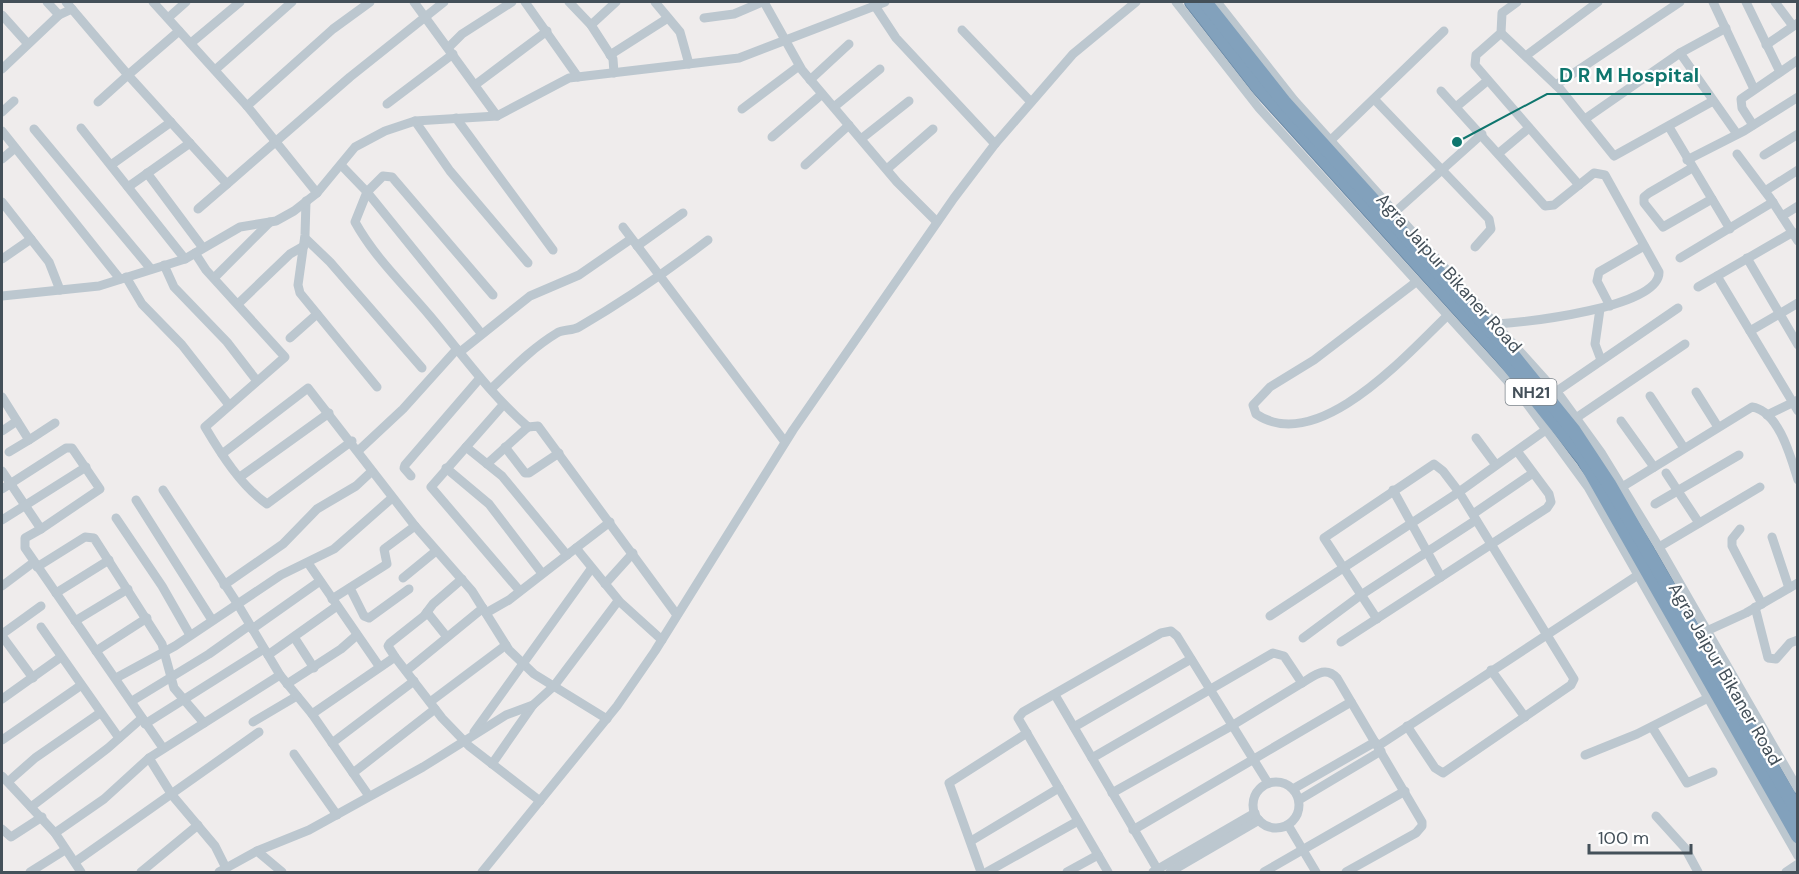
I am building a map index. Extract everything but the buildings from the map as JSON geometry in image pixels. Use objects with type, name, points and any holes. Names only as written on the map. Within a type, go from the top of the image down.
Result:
[{"type":"highway","name":"Agra Jaipur Bikaner Road","points":[[1192,2],[1281,115],[1502,357],[1584,460],[1654,594],[1695,636],[1776,808],[1797,836]]},
{"type":"highway","name":"Agra Jaipur Bikaner Road","points":[[1205,2],[1288,100],[1551,399],[1609,484],[1797,812]]},
{"type":"street","points":[[47,2],[59,15]]},
{"type":"street","points":[[153,2],[247,106],[317,192]]},
{"type":"street","points":[[168,18],[186,2]]},
{"type":"street","points":[[191,43],[240,2]]},
{"type":"street","points":[[215,70],[292,2]]},
{"type":"street","points":[[247,106],[333,29],[370,2]]},
{"type":"street","points":[[414,2],[497,116]]},
{"type":"street","points":[[198,209],[278,142],[350,76],[424,15],[444,2]]},
{"type":"street","points":[[387,104],[451,50],[462,34],[512,2]]},
{"type":"street","points":[[525,2],[578,77]]},
{"type":"street","points":[[569,2],[591,25],[610,55],[614,73]]},
{"type":"street","points":[[591,25],[616,2]]},
{"type":"street","points":[[655,2],[680,32],[689,64]]},
{"type":"street","points":[[3,294],[99,286],[185,259],[240,227],[270,222],[294,211],[317,192],[355,147],[385,130],[415,121],[497,116],[569,78],[739,58],[885,2]]},
{"type":"street","points":[[482,873],[607,719],[662,640],[785,442],[937,222],[995,144],[1084,42],[1136,2]]},
{"type":"street","points":[[1176,2],[1259,108],[1547,429],[1588,487],[1638,575],[1654,594],[1708,698],[1776,808],[1797,856]]},
{"type":"street","points":[[1217,2],[1288,100],[1331,141],[1557,391],[1659,547],[1695,636],[1797,789]]},
{"type":"street","points":[[1517,2],[1502,13],[1496,37],[1474,60],[1475,65],[1486,81],[1579,185]]},
{"type":"street","points":[[1527,55],[1598,2]]},
{"type":"street","points":[[1556,85],[1680,2]]},
{"type":"street","points":[[1713,2],[1754,89]]},
{"type":"street","points":[[1746,2],[1780,72]]},
{"type":"street","points":[[1766,45],[1795,25],[1775,2]]},
{"type":"street","points":[[704,18],[734,14],[766,3],[799,66],[887,169],[937,222]]},
{"type":"street","points":[[2,66],[28,45],[69,5],[128,75],[227,184]]},
{"type":"street","points":[[874,6],[896,38],[995,144]]},
{"type":"street","points":[[2,15],[28,45]]},
{"type":"street","points":[[610,55],[668,18]]},
{"type":"street","points":[[1585,119],[1680,53],[1726,28]]},
{"type":"street","points":[[962,30],[1030,102]]},
{"type":"street","points":[[98,102],[179,31]]},
{"type":"street","points":[[475,85],[547,31]]},
{"type":"street","points":[[1331,141],[1444,31]]},
{"type":"street","points":[[1496,37],[1527,55],[1556,85],[1614,156],[1713,101]]},
{"type":"street","points":[[810,80],[849,44]]},
{"type":"street","points":[[1680,53],[1737,134]]},
{"type":"street","points":[[1753,125],[1741,104],[1745,95],[1797,60]]},
{"type":"street","points":[[742,109],[799,66]]},
{"type":"street","points":[[834,107],[880,69]]},
{"type":"street","points":[[1456,107],[1486,81]]},
{"type":"street","points":[[1441,91],[1545,206],[1554,206],[1594,173],[1605,175],[1659,272],[1659,277],[1650,286],[1610,306],[1497,324]]},
{"type":"street","points":[[772,137],[822,94]]},
{"type":"street","points":[[1712,199],[1663,227],[1644,203],[1644,197],[1690,164],[1797,96]]},
{"type":"street","points":[[1375,100],[1443,170],[1491,225],[1488,234],[1475,247]]},
{"type":"street","points":[[2,112],[14,101]]},
{"type":"street","points":[[861,139],[909,101]]},
{"type":"street","points":[[456,118],[554,250]]},
{"type":"street","points":[[415,121],[450,171],[528,263]]},
{"type":"street","points":[[111,165],[171,122]]},
{"type":"street","points":[[805,165],[849,125]]},
{"type":"street","points":[[1669,127],[1730,229]]},
{"type":"street","points":[[81,128],[185,259]]},
{"type":"street","points":[[1499,153],[1528,128]]},
{"type":"street","points":[[34,129],[151,269]]},
{"type":"street","points":[[887,169],[933,129]]},
{"type":"street","points":[[2,131],[142,304],[182,345],[230,405]]},
{"type":"street","points":[[1395,212],[1482,134]]},
{"type":"street","points":[[1764,155],[1797,134]]},
{"type":"street","points":[[128,187],[190,143]]},
{"type":"street","points":[[2,159],[15,148]]},
{"type":"street","points":[[1737,154],[1773,202],[1797,241]]},
{"type":"street","points":[[341,165],[368,192],[481,333]]},
{"type":"street","points":[[1765,191],[1797,170]]},
{"type":"street","points":[[147,173],[215,277],[285,357],[205,427],[222,454],[240,477],[267,504],[352,441]]},
{"type":"street","points":[[493,295],[392,177],[383,176],[368,192],[355,222],[365,240],[382,264],[459,350],[503,405],[528,426],[538,426],[677,615]]},
{"type":"street","points":[[306,201],[299,289],[377,387]]},
{"type":"street","points":[[1680,258],[1773,202]]},
{"type":"street","points":[[3,206],[54,269],[60,290]]},
{"type":"street","points":[[1782,216],[1797,206]]},
{"type":"street","points":[[358,451],[403,409],[459,350],[530,296],[579,275],[683,213]]},
{"type":"street","points":[[215,277],[270,222]]},
{"type":"street","points":[[623,226],[659,277],[785,442]]},
{"type":"street","points":[[1698,287],[1792,231]]},
{"type":"street","points":[[3,259],[31,239]]},
{"type":"street","points":[[491,389],[528,354],[560,331],[576,329],[659,277],[708,240]]},
{"type":"street","points":[[239,303],[304,242]]},
{"type":"street","points":[[304,242],[330,262],[422,368]]},
{"type":"street","points":[[1610,306],[1597,281],[1599,272],[1644,246]]},
{"type":"street","points":[[1748,258],[1797,343]]},
{"type":"street","points":[[164,265],[174,287],[227,342],[256,381]]},
{"type":"street","points":[[1717,276],[1796,405],[1767,415]]},
{"type":"street","points":[[1416,282],[1314,360],[1261,394],[1252,405],[1256,414],[1274,423],[1287,424],[1306,422],[1334,411],[1367,390],[1447,316]]},
{"type":"street","points":[[1750,331],[1797,303]]},
{"type":"street","points":[[1557,391],[1678,308]]},
{"type":"street","points":[[1600,309],[1595,344],[1601,360]]},
{"type":"street","points":[[290,338],[317,314]]},
{"type":"street","points":[[1576,418],[1684,344]]},
{"type":"street","points":[[411,476],[404,468],[405,465],[480,378]]},
{"type":"street","points":[[222,454],[308,388],[352,441],[414,526],[462,579],[506,645],[523,664],[607,719]]},
{"type":"street","points":[[1696,392],[1721,424]]},
{"type":"street","points":[[1650,396],[1684,448]]},
{"type":"street","points":[[2,397],[29,440]]},
{"type":"street","points":[[503,405],[433,483],[432,491],[519,590]]},
{"type":"street","points":[[1622,488],[1721,424],[1755,407],[1767,415],[1793,453],[1797,480]]},
{"type":"street","points":[[240,477],[329,413]]},
{"type":"street","points":[[2,431],[17,421]]},
{"type":"street","points":[[1621,421],[1654,467]]},
{"type":"street","points":[[9,452],[55,423]]},
{"type":"street","points":[[487,464],[528,426]]},
{"type":"street","points":[[1270,616],[1459,492],[1547,429]]},
{"type":"street","points":[[1476,438],[1496,465]]},
{"type":"street","points":[[5,487],[69,447],[86,467],[100,489],[23,541],[36,565],[164,748]]},
{"type":"street","points":[[466,447],[512,487],[567,555]]},
{"type":"street","points":[[505,447],[525,473],[530,473],[560,453]]},
{"type":"street","points":[[1341,642],[1550,505],[1549,494],[1517,451]]},
{"type":"street","points":[[1655,504],[1739,455]]},
{"type":"street","points":[[1377,619],[1325,543],[1325,536],[1434,464],[1443,471],[1459,492],[1574,681],[1443,773],[1435,768],[1407,726]]},
{"type":"street","points":[[2,520],[86,467]]},
{"type":"street","points":[[446,468],[489,504],[541,572]]},
{"type":"street","points":[[2,471],[5,487],[25,506],[41,529]]},
{"type":"street","points":[[224,585],[284,544],[303,521],[317,509],[356,486],[372,471]]},
{"type":"street","points":[[1303,638],[1361,595],[1426,552],[1533,473]]},
{"type":"street","points":[[1666,473],[1699,523]]},
{"type":"street","points":[[1659,547],[1760,488]]},
{"type":"street","points":[[163,490],[237,603],[280,675],[312,714],[369,796]]},
{"type":"street","points":[[1393,490],[1441,577]]},
{"type":"street","points":[[116,678],[164,652],[281,575],[334,549],[392,498]]},
{"type":"street","points":[[136,500],[212,620]]},
{"type":"street","points":[[116,518],[162,586],[190,635]]},
{"type":"street","points":[[406,671],[447,637],[484,610],[519,590],[610,522]]},
{"type":"street","points":[[32,807],[144,721],[294,637],[350,588],[387,564],[384,549],[414,526]]},
{"type":"street","points":[[1740,529],[1732,539],[1732,546],[1758,606],[1768,658],[1776,659],[1790,643],[1797,640]]},
{"type":"street","points":[[4,581],[89,535],[94,538],[147,618],[164,652],[174,688],[204,723]]},
{"type":"street","points":[[1695,636],[1758,606],[1794,585],[1772,537]]},
{"type":"street","points":[[576,548],[618,601],[662,640]]},
{"type":"street","points":[[403,578],[436,551]]},
{"type":"street","points":[[605,584],[633,553]]},
{"type":"street","points":[[57,593],[109,560]]},
{"type":"street","points":[[308,563],[379,666]]},
{"type":"street","points":[[467,738],[591,569]]},
{"type":"street","points":[[1299,800],[1546,633],[1638,575]]},
{"type":"street","points":[[462,579],[390,643],[390,651],[433,706],[492,764],[540,801]]},
{"type":"street","points":[[132,701],[320,581]]},
{"type":"street","points":[[350,588],[364,616],[369,618],[409,589]]},
{"type":"street","points":[[75,621],[128,589]]},
{"type":"street","points":[[492,764],[533,705],[554,686],[618,601]]},
{"type":"street","points":[[33,678],[2,635],[41,606]]},
{"type":"street","points":[[427,612],[447,637]]},
{"type":"street","points":[[96,651],[147,618]]},
{"type":"street","points":[[40,627],[119,738]]},
{"type":"street","points":[[1108,873],[1019,716],[1167,631],[1177,636],[1268,783]]},
{"type":"street","points":[[287,684],[314,668],[357,635]]},
{"type":"street","points":[[294,637],[314,668]]},
{"type":"street","points":[[352,773],[506,645]]},
{"type":"street","points":[[1092,758],[1277,652],[1284,656],[1302,683]]},
{"type":"street","points":[[2,699],[61,657]]},
{"type":"street","points":[[312,714],[395,657]]},
{"type":"street","points":[[1074,727],[1191,659]]},
{"type":"street","points":[[1491,670],[1525,717]]},
{"type":"street","points":[[1112,793],[1302,683],[1324,671],[1330,672],[1378,746],[1422,822],[1420,830],[1346,873]]},
{"type":"street","points":[[55,833],[104,798],[149,758],[280,675]]},
{"type":"street","points":[[332,742],[414,681]]},
{"type":"street","points":[[2,741],[80,686]]},
{"type":"street","points":[[1055,695],[1157,872],[1257,817]]},
{"type":"street","points":[[253,722],[297,696]]},
{"type":"street","points":[[1585,755],[1652,727],[1708,698]]},
{"type":"street","points":[[1133,830],[1351,702]]},
{"type":"street","points":[[149,758],[172,795],[215,846],[222,870],[257,851],[309,830],[423,767],[506,715],[533,705]]},
{"type":"street","points":[[81,873],[55,833],[5,778],[100,713]]},
{"type":"street","points":[[1652,727],[1687,783],[1713,772]]},
{"type":"street","points":[[75,862],[259,732]]},
{"type":"street","points":[[981,873],[949,783],[1027,733]]},
{"type":"street","points":[[1293,789],[1378,746]]},
{"type":"street","points":[[294,754],[337,814]]},
{"type":"street","points":[[1268,783],[1282,783],[1293,789],[1299,800],[1297,815],[1288,825],[1276,828],[1257,817],[1256,795],[1268,783]]},
{"type":"street","points":[[971,841],[1059,788]]},
{"type":"street","points":[[1264,873],[1405,791]]},
{"type":"street","points":[[1656,816],[1685,848],[1698,873]]},
{"type":"street","points":[[2,829],[11,837],[42,817]]},
{"type":"street","points":[[1170,873],[1257,817]]},
{"type":"street","points":[[987,873],[1078,821]]},
{"type":"street","points":[[141,873],[198,825]]},
{"type":"street","points":[[1288,825],[1316,873]]},
{"type":"street","points":[[30,873],[65,850]]},
{"type":"street","points":[[257,851],[282,873]]},
{"type":"street","points":[[1067,873],[1098,855]]},
{"type":"street","points":[[1786,873],[1797,864]]},
{"type":"place","name":"D R M Hospital","points":[[1457,142]]}]
